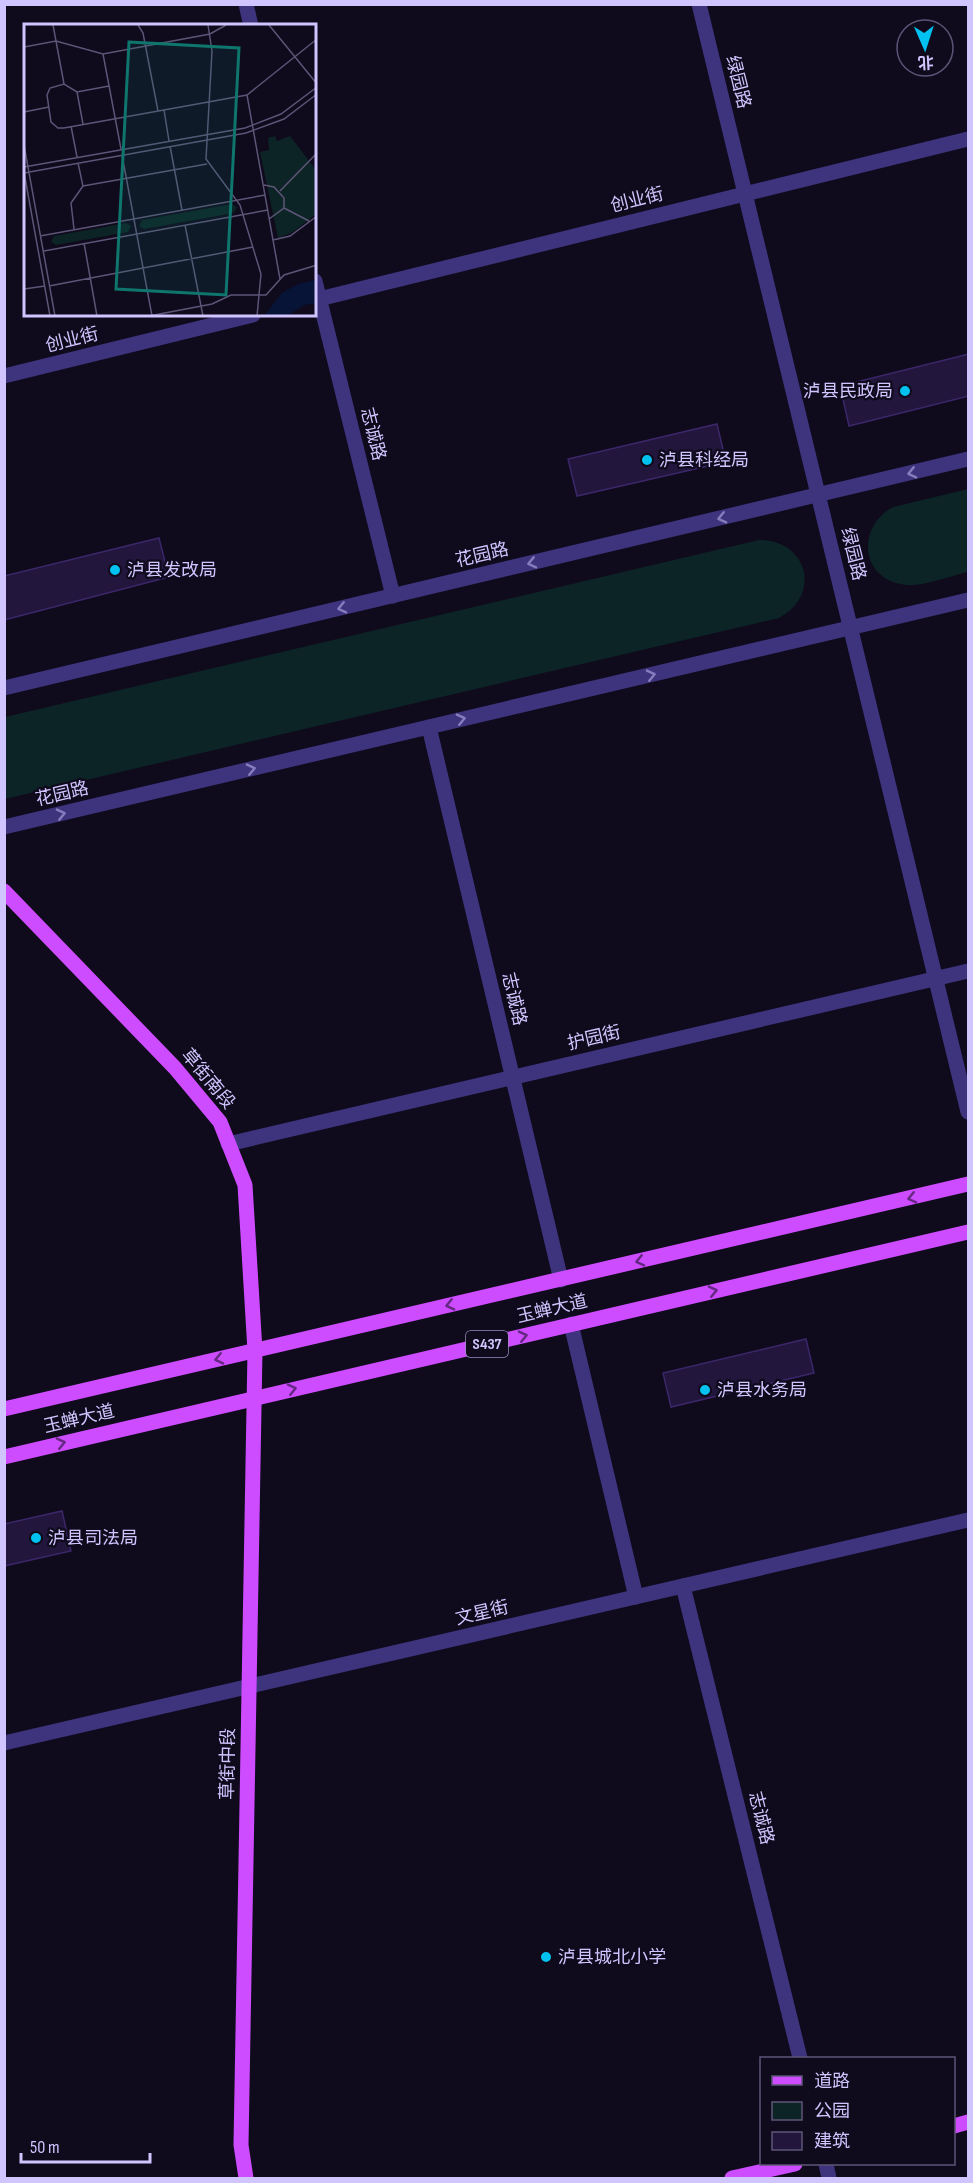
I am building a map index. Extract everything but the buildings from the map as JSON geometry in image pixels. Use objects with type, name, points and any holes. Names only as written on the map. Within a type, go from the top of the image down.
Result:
[{"type":"main road","name":"草街南段","points":[[4,891],[175,1068],[220,1122],[245,1185],[255,1351]]},
{"type":"main road","name":"玉蝉大道","points":[[4,1409],[969,1184]]},
{"type":"main road","name":"玉蝉大道","points":[[4,1456],[969,1232]]},
{"type":"main road","name":"草街中段","points":[[246,2178],[241,2145],[255,1351]]},
{"type":"main road","points":[[732,2178],[787,2165]]},
{"type":"street","points":[[246,4],[251,24]]},
{"type":"street","name":"绿园路","points":[[699,4],[969,1112]]},
{"type":"street","name":"创业街","points":[[317,299],[969,138]]},
{"type":"street","name":"志诚路","points":[[317,299],[393,596]]},
{"type":"street","name":"创业街","points":[[4,376],[249,316]]},
{"type":"street","name":"花园路","points":[[4,688],[969,459]]},
{"type":"street","name":"花园路","points":[[4,827],[969,600]]},
{"type":"street","name":"志诚路","points":[[429,727],[561,1280]]},
{"type":"street","name":"护园街","points":[[228,1144],[969,971]]},
{"type":"street","points":[[571,1324],[636,1597]]},
{"type":"street","name":"文星街","points":[[4,1743],[969,1520]]},
{"type":"street","name":"志诚路","points":[[683,1586],[800,2057]]},
{"type":"green space","points":[[968,489],[968,572],[908,585],[886,579],[876,570],[870,560],[869,537],[874,525],[882,515],[893,507]]},
{"type":"green space","points":[[759,540],[776,542],[789,549],[804,570],[801,596],[792,608],[779,618],[5,799],[5,717]]},
{"type":"place","name":"泸县民政局","points":[[905,391]]},
{"type":"place","name":"泸县科经局","points":[[647,460]]},
{"type":"place","name":"泸县发改局","points":[[115,570]]},
{"type":"place","name":"泸县水务局","points":[[705,1390]]},
{"type":"place","name":"泸县司法局","points":[[36,1538]]},
{"type":"place","name":"泸县城北小学","points":[[546,1957]]}]
